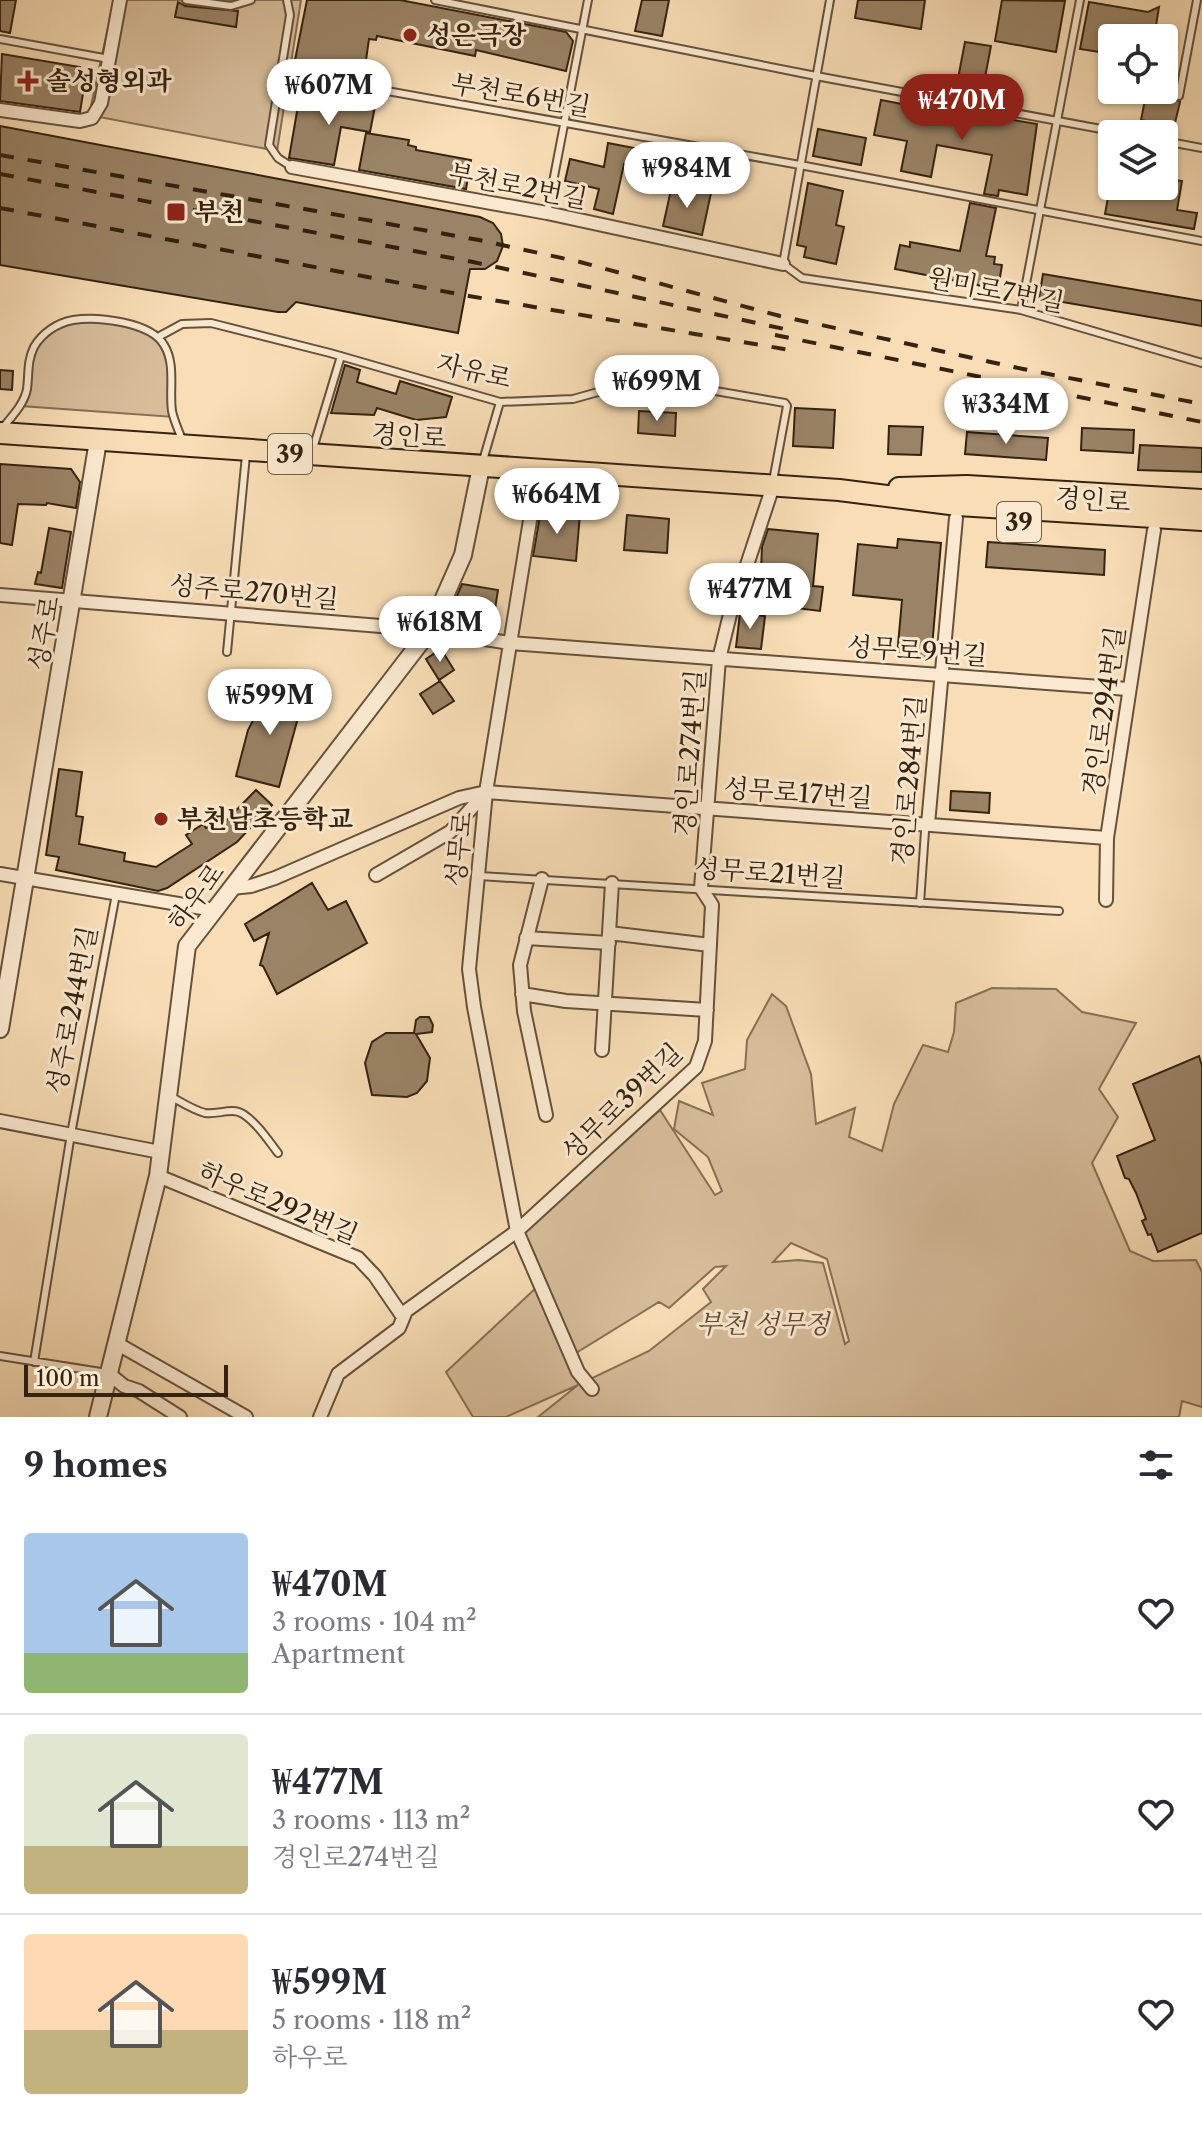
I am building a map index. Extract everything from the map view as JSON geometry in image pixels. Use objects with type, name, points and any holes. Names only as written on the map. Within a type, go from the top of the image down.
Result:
[{"type":"main road","name":"경인로","points":[[0,432],[839,490],[958,505],[1202,517]]},
{"type":"main road","name":"경인로","points":[[839,490],[967,486],[1202,500]]},
{"type":"main road","name":"경인로","points":[[839,490],[956,518],[1202,533]]},
{"type":"street","points":[[0,110],[80,121],[92,118],[99,110],[120,0]]},
{"type":"street","name":"부천로2번길","points":[[292,167],[547,213],[783,264]]},
{"type":"street","name":"성주로","points":[[0,1029],[98,441]]},
{"type":"street","name":"하우로","points":[[98,1417],[158,1176],[187,946],[430,630],[463,555],[481,467]]},
{"type":"street","name":"성무로","points":[[538,471],[486,792],[469,969],[517,1231],[578,1372],[592,1389]]},
{"type":"street","name":"경인로274번길","points":[[701,888],[719,659],[737,586],[745,571],[773,486]]},
{"type":"street","name":"경인로284번길","points":[[928,824],[956,518]]},
{"type":"street","name":"경인로294번길","points":[[1106,900],[1107,838],[1154,530]]},
{"type":"street","name":"성주로270번길","points":[[0,595],[430,630],[510,643]]},
{"type":"street","name":"성무로9번길","points":[[510,643],[1128,689]]},
{"type":"street","points":[[231,888],[251,886],[275,878],[459,798],[486,792]]},
{"type":"street","points":[[376,875],[450,832],[486,792]]},
{"type":"street","name":"성무로17번길","points":[[486,792],[1107,838]]},
{"type":"street","points":[[0,874],[214,910]]},
{"type":"street","points":[[542,879],[520,965],[531,1050],[546,1115]]},
{"type":"street","points":[[602,1050],[612,883]]},
{"type":"street","name":"성무로39번길","points":[[320,1417],[338,1374],[399,1328],[406,1311],[517,1231],[696,1067],[705,1041],[712,905],[701,888]]},
{"type":"street","points":[[526,938],[609,938],[710,945]]},
{"type":"street","points":[[522,994],[605,1004],[707,1010]]},
{"type":"street","name":"성주로244번길","points":[[0,1121],[160,1152]]},
{"type":"street","name":"하우로292번길","points":[[158,1176],[358,1258],[375,1276],[403,1317]]},
{"type":"street","points":[[116,1343],[246,1417]]},
{"type":"street","points":[[108,1373],[173,1415]]},
{"type":"lane","points":[[186,0],[231,6],[251,0]]},
{"type":"lane","points":[[287,0],[290,15],[269,145],[273,153],[292,167]]},
{"type":"lane","points":[[435,0],[1098,129]]},
{"type":"lane","points":[[547,213],[588,0]]},
{"type":"lane","points":[[783,264],[830,0]]},
{"type":"lane","points":[[1021,310],[1080,0]]},
{"type":"lane","points":[[1179,96],[1197,0]]},
{"type":"lane","points":[[0,39],[109,59]]},
{"type":"lane","name":"부천로6번길","points":[[281,72],[1202,241]]},
{"type":"lane","points":[[1178,144],[1202,148]]},
{"type":"lane","name":"원미로7번길","points":[[783,264],[802,278],[1021,310],[1202,363]]},
{"type":"lane","points":[[0,432],[21,406],[26,391],[28,363],[33,349],[43,336],[73,320],[91,319],[136,325],[158,337],[169,356],[172,410],[185,447]]},
{"type":"lane","name":"자유로","points":[[158,337],[182,324],[211,323],[341,356],[500,402],[573,399],[616,387],[675,384],[785,403],[787,406],[773,486]]},
{"type":"lane","points":[[311,455],[341,356]]},
{"type":"lane","points":[[481,467],[500,402]]},
{"type":"lane","points":[[227,652],[246,451]]},
{"type":"lane","name":"경인로284번길","points":[[920,903],[928,824]]},
{"type":"lane","name":"성무로21번길","points":[[478,876],[1059,911]]},
{"type":"lane","name":"성주로244번길","points":[[71,1134],[116,894]]},
{"type":"lane","points":[[170,1096],[200,1112],[219,1115],[231,1111],[241,1113],[278,1153]]},
{"type":"lane","points":[[34,1362],[71,1134]]},
{"type":"lane","points":[[0,1356],[108,1373]]},
{"type":"green space","points":[[114,0],[301,0],[277,151],[89,115]]},
{"type":"green space","points":[[87,320],[137,326],[159,341],[172,376],[174,417],[21,406],[36,347],[53,331]]},
{"type":"green space","name":"부천 성무정","points":[[992,988],[1056,989],[1082,1012],[1136,1023],[1099,1089],[1118,1117],[1092,1163],[1130,1251],[1153,1261],[1196,1260],[1202,1272],[1202,1407],[1182,1401],[1179,1417],[538,1417],[578,1385],[506,1417],[473,1417],[446,1372],[537,1287],[582,1383],[649,1351],[711,1302],[703,1289],[726,1266],[715,1267],[669,1308],[659,1302],[571,1356],[523,1231],[660,1110],[715,1195],[722,1191],[708,1157],[674,1129],[679,1101],[713,1115],[702,1083],[745,1069],[747,1040],[772,994],[786,1006],[811,1074],[816,1124],[855,1108],[849,1137],[882,1151],[894,1104],[923,1045],[948,1052],[954,1032],[956,1003]],"holes":[[[791,1243],[827,1259],[849,1341],[845,1344],[823,1263],[799,1260],[773,1262]]]},
{"type":"building","points":[[0,0],[16,0],[10,33],[0,31]]},
{"type":"building","points":[[307,0],[400,0],[566,32],[573,41],[566,71],[476,50],[475,56],[377,36],[376,40],[369,39],[363,81],[349,78],[349,74],[294,65]]},
{"type":"building","points":[[642,0],[669,0],[662,36],[635,31]]},
{"type":"building","points":[[858,0],[925,0],[921,29],[855,18]]},
{"type":"building","points":[[1002,0],[1065,1],[1056,52],[995,41]]},
{"type":"building","points":[[178,2],[185,6],[238,11],[236,27],[175,17]]},
{"type":"building","points":[[1089,2],[1148,12],[1159,7],[1156,24],[1098,24],[1098,52],[1080,49]]},
{"type":"building","points":[[965,42],[991,46],[982,93],[956,89]]},
{"type":"building","points":[[2,54],[80,67],[79,74],[86,75],[80,112],[0,101]]},
{"type":"building","points":[[350,90],[377,96],[370,132],[341,127],[334,165],[289,158],[299,100],[347,109]]},
{"type":"building","points":[[881,100],[976,118],[977,114],[1037,124],[1027,195],[999,190],[998,196],[984,194],[992,155],[937,145],[931,177],[901,171],[907,141],[874,135]]},
{"type":"building","points":[[1180,102],[1176,120],[1141,120],[1144,104]]},
{"type":"building","points":[[0,126],[480,217],[493,223],[501,234],[503,246],[497,261],[485,269],[470,269],[458,333],[296,302],[286,312],[278,312],[0,265]]},
{"type":"building","points":[[818,129],[866,138],[861,165],[813,156]]},
{"type":"building","points":[[366,133],[409,140],[408,145],[416,147],[416,150],[471,160],[466,189],[359,170]]},
{"type":"building","points":[[608,143],[686,158],[683,175],[624,164],[613,214],[594,209],[599,189],[565,181],[570,159],[604,167]]},
{"type":"building","points":[[1178,180],[1182,181],[1177,210],[1197,213],[1194,229],[1105,214],[1108,200],[1178,200]]},
{"type":"building","points":[[808,183],[843,191],[836,225],[844,227],[836,264],[804,257],[806,247],[797,245]]},
{"type":"building","points":[[672,185],[711,193],[702,235],[663,226]]},
{"type":"building","points":[[970,203],[996,208],[986,256],[995,257],[994,264],[1002,265],[998,289],[895,269],[900,245],[910,247],[910,242],[960,251]]},
{"type":"building","points":[[1043,274],[1202,301],[1202,326],[1039,298]]},
{"type":"building","points":[[345,365],[360,370],[357,382],[396,394],[400,381],[452,397],[446,417],[416,420],[377,408],[374,415],[331,413]]},
{"type":"building","points":[[0,370],[13,371],[12,390],[0,389]]},
{"type":"building","points":[[795,408],[835,410],[833,448],[793,446]]},
{"type":"building","points":[[639,411],[676,413],[675,436],[638,433]]},
{"type":"building","points":[[889,426],[923,427],[921,455],[888,454]]},
{"type":"building","points":[[1082,428],[1134,430],[1133,453],[1081,450]]},
{"type":"building","points":[[967,432],[1048,438],[1046,460],[965,454]]},
{"type":"building","points":[[1140,445],[1202,448],[1202,472],[1138,470]]},
{"type":"building","points":[[0,464],[71,469],[80,482],[76,508],[47,503],[18,504],[12,545],[0,543]]},
{"type":"building","points":[[541,510],[580,514],[576,561],[533,556]]},
{"type":"building","points":[[627,515],[669,519],[667,553],[624,550]]},
{"type":"building","points":[[49,528],[71,532],[62,588],[35,584],[38,572],[41,573]]},
{"type":"building","points":[[768,529],[818,534],[813,586],[823,587],[820,611],[779,606],[783,572],[761,570],[762,547]]},
{"type":"building","points":[[898,539],[941,543],[931,659],[897,656],[902,600],[853,595],[858,544],[897,548]]},
{"type":"building","points":[[988,542],[1105,550],[1104,575],[986,567]]},
{"type":"building","points":[[462,584],[498,590],[492,628],[451,621]]},
{"type":"building","points":[[740,613],[765,616],[761,649],[736,647]]},
{"type":"building","points":[[441,649],[454,670],[439,680],[426,659]]},
{"type":"building","points":[[440,681],[454,701],[433,714],[420,694]]},
{"type":"building","points":[[264,686],[304,696],[279,787],[236,776]]},
{"type":"building","points":[[59,769],[82,772],[76,816],[83,817],[79,844],[125,853],[124,861],[156,867],[192,844],[186,835],[203,824],[206,828],[213,824],[217,830],[256,790],[272,805],[237,842],[158,891],[56,870],[59,857],[46,855]]},
{"type":"building","points":[[951,791],[990,793],[989,813],[950,810]]},
{"type":"building","points":[[312,883],[328,910],[346,901],[367,943],[277,994],[260,965],[269,933],[254,941],[245,924]]},
{"type":"building","points":[[429,1017],[433,1025],[432,1032],[416,1034],[430,1058],[427,1081],[417,1093],[407,1097],[372,1095],[365,1063],[372,1042],[386,1033],[414,1033],[416,1020]]},
{"type":"building","points":[[1199,1056],[1202,1066],[1202,1233],[1158,1252],[1142,1221],[1146,1219],[1136,1193],[1129,1179],[1125,1178],[1117,1156],[1155,1140],[1133,1084]]},
{"type":"railway","points":[[0,155],[479,240],[580,262],[780,316],[1202,404]]},
{"type":"railway","points":[[0,174],[473,262],[789,330]]},
{"type":"railway","points":[[0,208],[469,296],[790,350]]},
{"type":"railway","points":[[775,335],[1202,422]]},
{"type":"place","name":"성은극장","points":[[410,35]]},
{"type":"place","name":"솔성형외과","points":[[28,81]]},
{"type":"place","name":"부천","points":[[176,212]]},
{"type":"place","name":"부천남초등학교","points":[[161,819]]}]
